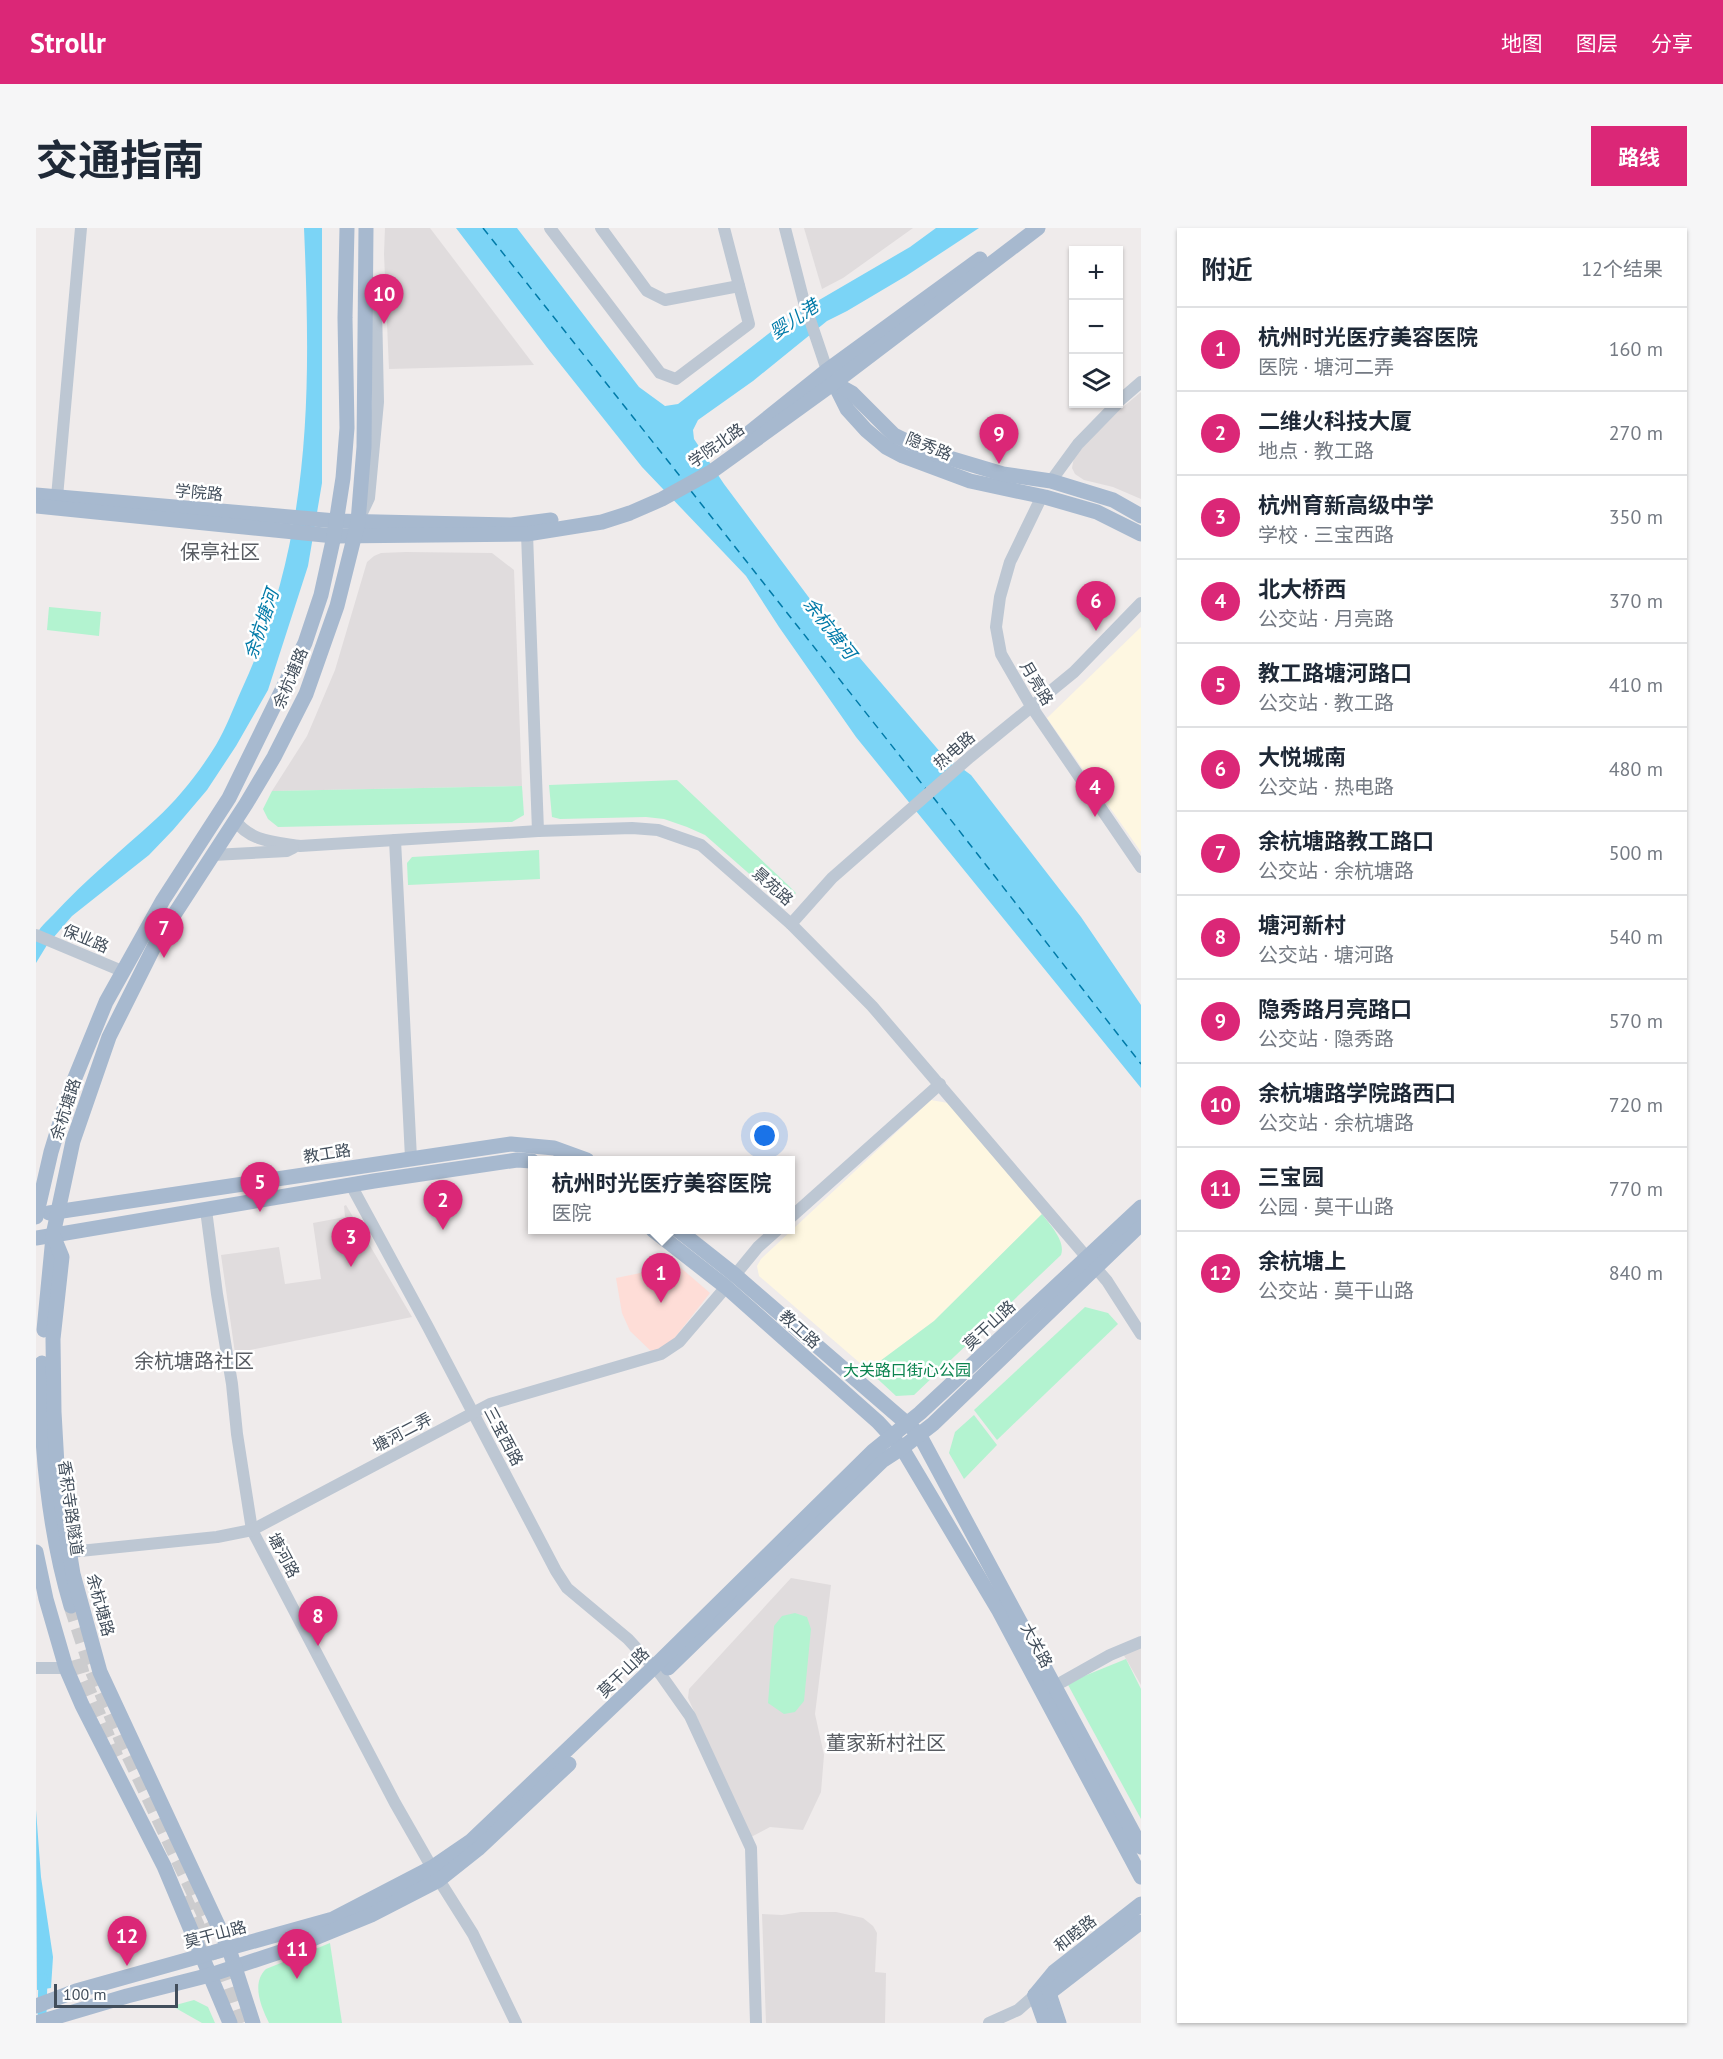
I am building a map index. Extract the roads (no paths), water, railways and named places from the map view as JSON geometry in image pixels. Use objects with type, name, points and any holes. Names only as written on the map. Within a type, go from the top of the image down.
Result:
[{"type":"main road","name":"余杭塘路","points":[[36,1216],[51,1152],[70,1090],[106,1002],[163,900],[229,798],[286,686],[309,634],[321,596],[343,478],[347,428],[345,318],[347,228]]},
{"type":"main road","name":"余杭塘路","points":[[253,2023],[236,1965],[100,1672],[79,1595],[58,1483],[53,1339],[62,1257],[53,1235],[73,1141],[109,1037],[157,941],[274,757],[306,694],[337,606],[356,529],[366,400],[366,228]]},
{"type":"main road","name":"学院北路","points":[[356,529],[527,534],[602,522],[628,509],[687,487],[711,472],[743,444],[1022,228]]},
{"type":"main road","name":"学院北路","points":[[830,377],[1038,228]]},
{"type":"main road","name":"隐秀路","points":[[830,377],[852,393],[894,435],[929,452],[1003,474],[1051,481],[1113,500],[1141,516]]},
{"type":"main road","name":"隐秀路","points":[[830,377],[847,409],[866,430],[886,447],[903,456],[970,481],[1042,496],[1097,512],[1141,534]]},
{"type":"main road","name":"学院路","points":[[36,495],[314,527],[356,529]]},
{"type":"main road","name":"学院路","points":[[36,506],[290,524]]},
{"type":"main road","name":"学院北路","points":[[356,529],[512,525],[628,509]]},
{"type":"main road","name":"教工路","points":[[36,1216],[58,1210],[511,1144],[554,1148],[574,1156]]},
{"type":"main road","points":[[36,1238],[351,1185],[517,1160],[528,1161]]},
{"type":"main road","name":"莫干山路","points":[[658,1671],[882,1461],[902,1449],[933,1424],[1091,1263],[1141,1207]]},
{"type":"main road","name":"莫干山路","points":[[36,2023],[66,2018],[283,1951],[362,1919],[478,1849],[519,1813],[873,1451],[920,1413],[1091,1263],[1141,1224]]},
{"type":"main road","name":"教工路","points":[[659,1234],[730,1281],[906,1424]]},
{"type":"main road","name":"教工路","points":[[682,1234],[892,1436]]},
{"type":"main road","name":"香积寺路隧道","points":[[36,1470],[50,1552],[67,1608],[49,1498],[42,1405],[45,1308],[53,1235]]},
{"type":"main road","name":"大关路","points":[[906,1424],[919,1434],[1141,1847]]},
{"type":"main road","name":"大关路","points":[[892,1436],[999,1611],[1141,1876]]},
{"type":"main road","points":[[36,1551],[46,1599],[66,1668],[82,1705],[164,1866],[230,2023]]},
{"type":"main road","name":"莫干山路","points":[[40,2004],[76,1991],[333,1919],[436,1873]]},
{"type":"main road","name":"和睦路","points":[[1042,1994],[1054,1972],[1141,1904]]},
{"type":"main road","name":"和睦路","points":[[1042,1994],[1141,1922]]},
{"type":"main road","points":[[1042,1994],[1045,2023]]},
{"type":"main road","points":[[1042,1994],[1059,2023]]},
{"type":"street","points":[[57,497],[81,228]]},
{"type":"street","points":[[550,228],[660,373],[676,379],[749,324],[724,228]]},
{"type":"street","points":[[602,228],[647,291],[665,300],[739,286]]},
{"type":"street","name":"隐秀路","points":[[785,228],[804,302],[830,377]]},
{"type":"street","points":[[1123,398],[1141,382]]},
{"type":"street","points":[[1051,481],[1078,444],[1113,408]]},
{"type":"street","name":"月亮路","points":[[1042,496],[1010,562],[1000,597],[996,627],[1001,654],[1031,706],[1141,867]]},
{"type":"street","points":[[527,534],[538,831]]},
{"type":"street","name":"热电路","points":[[790,924],[832,878],[970,757],[1074,672],[1141,603]]},
{"type":"street","name":"景苑路","points":[[235,820],[250,835],[261,840],[300,846],[538,831],[632,828],[658,830],[701,845],[790,924],[872,1006],[1107,1281],[1141,1334]]},
{"type":"street","points":[[395,840],[411,1158]]},
{"type":"street","name":"景苑路","points":[[213,855],[287,850],[300,846]]},
{"type":"street","name":"保业路","points":[[36,935],[122,972]]},
{"type":"street","points":[[795,1214],[940,1084]]},
{"type":"street","name":"三宝西路","points":[[351,1185],[567,1588],[628,1639],[658,1671],[690,1716],[751,1848],[756,2023]]},
{"type":"street","name":"塘河路","points":[[206,1210],[252,1530],[395,1803],[473,1934],[516,2023]]},
{"type":"street","name":"塘河二弄","points":[[70,1552],[217,1537],[252,1530],[490,1404],[661,1354],[679,1342],[758,1247],[773,1234]]},
{"type":"street","points":[[1062,1682],[1110,1655],[1141,1642]]},
{"type":"street","points":[[36,1668],[66,1668]]},
{"type":"street","name":"和睦路","points":[[989,2023],[1018,2010],[1042,1994]]},
{"type":"water","points":[[304,228],[322,228],[322,483],[308,566],[268,690],[236,746],[207,790],[149,855],[72,916],[47,945],[36,963],[36,936],[41,928],[90,878],[165,811],[203,765],[226,725],[264,634],[282,578],[294,521],[302,464],[307,348]]},
{"type":"water","name":"婴儿港","points":[[456,228],[517,228],[639,387],[665,406],[678,404],[790,317],[910,247],[936,228],[979,228],[906,276],[827,321],[753,381],[698,420],[693,430],[694,439],[724,484],[813,603],[941,753],[971,775],[1081,917],[1141,1005],[1141,1088],[856,737],[746,576],[642,467]]},
{"type":"water","points":[[36,1810],[41,1877],[53,1957],[51,1988],[37,1990]]},
{"type":"waterway","name":"余杭塘河","points":[[42,2013],[43,1978]]},
{"type":"tunnel","points":[[71,1606],[92,1670],[122,1741],[209,1925],[242,2023]]},
{"type":"tunnel","points":[[78,1659],[84,1680],[116,1757]]},
{"type":"tunnel","points":[[184,1897],[205,1950]]},
{"type":"place","name":"余杭塘路学院路西口","points":[[384,324]]},
{"type":"place","name":"隐秀路月亮路口","points":[[999,464]]},
{"type":"place","name":"大悦城南","points":[[1096,631]]},
{"type":"place","name":"北大桥西","points":[[1095,817]]},
{"type":"place","name":"余杭塘路教工路口","points":[[164,958]]},
{"type":"place","name":"教工路塘河路口","points":[[260,1212]]},
{"type":"place","name":"二维火科技大厦","points":[[443,1230]]},
{"type":"place","name":"杭州育新高级中学","points":[[351,1267]]},
{"type":"place","name":"杭州时光医疗美容医院","points":[[661,1303]]},
{"type":"place","name":"塘河新村","points":[[318,1646]]},
{"type":"place","name":"余杭塘上","points":[[127,1966]]},
{"type":"place","name":"三宝园","points":[[297,1979]]},
{"type":"district","name":"保亭社区","points":[[220,552]]},
{"type":"district","name":"余杭塘路社区","points":[[194,1361]]},
{"type":"district","name":"董家新村社区","points":[[886,1743]]},
{"type":"park label","name":"大关路口街心公园","points":[[907,1370]]}]
